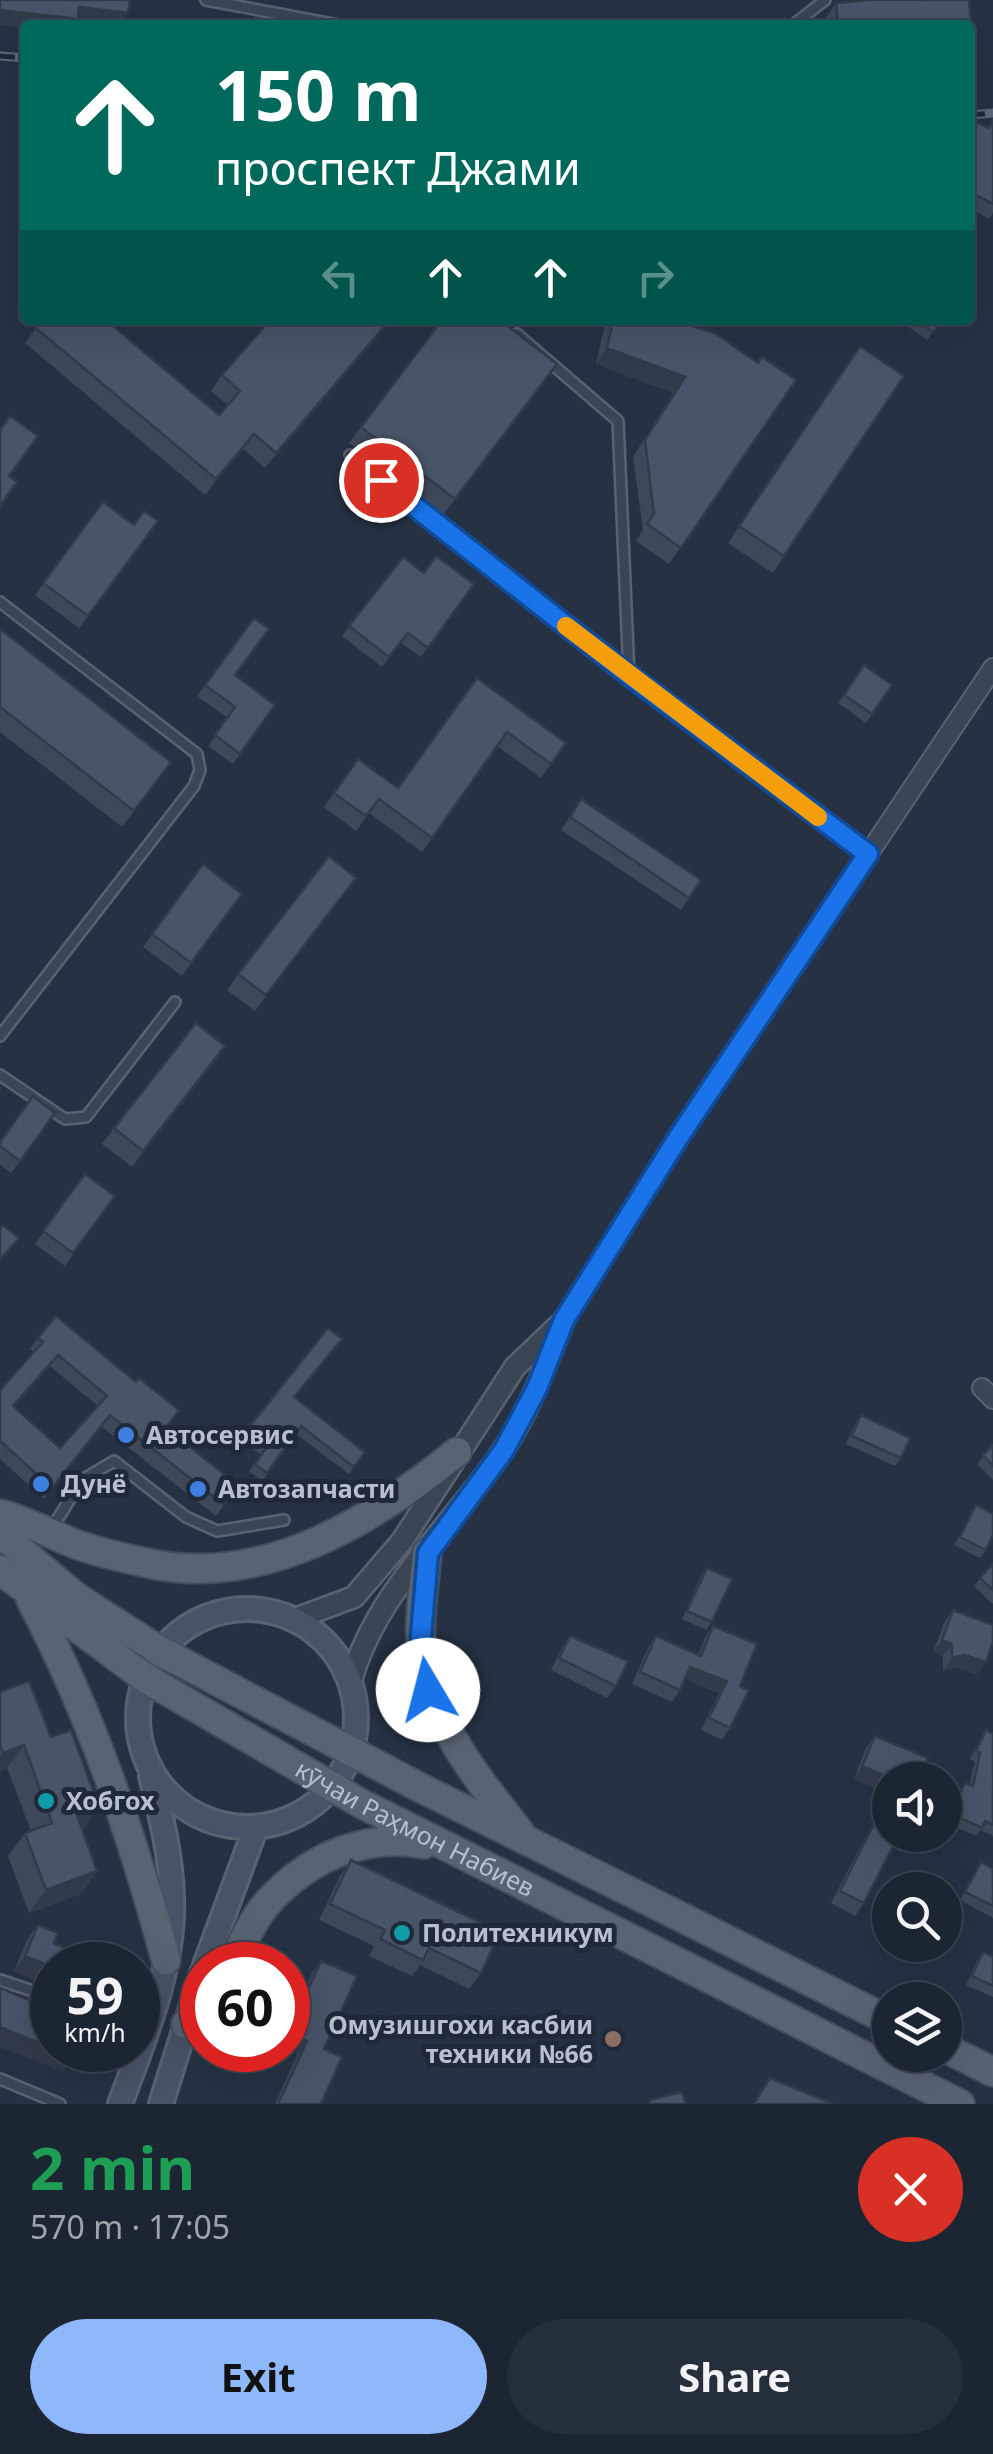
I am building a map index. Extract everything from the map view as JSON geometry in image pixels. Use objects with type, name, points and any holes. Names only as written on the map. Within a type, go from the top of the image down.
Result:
[{"type":"main road","points":[[0,1514],[82,1546],[157,1565],[230,1566],[318,1542],[412,1489],[456,1452]]},
{"type":"main road","name":"кӯчаи Раҳмон Набиев","points":[[0,1532],[76,1597],[160,1651],[352,1752],[872,2011]]},
{"type":"main road","points":[[428,1553],[421,1636],[428,1690],[461,1753],[526,1840]]},
{"type":"main road","name":"кӯчаи Раҳмон Набиев","points":[[0,1570],[144,1678],[334,1786],[452,1850],[960,2104]]},
{"type":"main road","points":[[28,1594],[74,1683],[102,1754],[137,1854],[166,1960]]},
{"type":"main road","points":[[120,2103],[166,1960],[173,1900],[166,1838],[148,1768],[137,1723],[144,1678],[160,1651],[198,1620],[246,1608],[294,1619],[329,1644],[351,1682],[357,1716],[352,1752],[334,1786],[302,1814],[256,1827],[217,1824],[177,1803],[148,1768]]},
{"type":"main road","points":[[214,1942],[256,1827]]},
{"type":"main road","points":[[244,1942],[269,1900],[315,1863],[351,1846],[392,1838],[452,1850]]},
{"type":"main road","points":[[669,1958],[690,1922]]},
{"type":"main road","points":[[161,2104],[180,2052]]},
{"type":"main road","points":[[962,2056],[993,2072]]},
{"type":"street","points":[[351,1682],[372,1622],[504,1450],[537,1388],[564,1320],[678,1138],[993,668]]},
{"type":"street","points":[[294,1619],[354,1597],[402,1541],[456,1452],[515,1368],[564,1320]]},
{"type":"lane","points":[[206,0],[312,20]]},
{"type":"lane","points":[[799,20],[825,0]]},
{"type":"lane","points":[[508,328],[534,346],[618,421],[629,675]]},
{"type":"lane","points":[[350,455],[629,675],[868,854]]},
{"type":"lane","points":[[0,602],[197,754],[200,770],[194,786],[0,1036]]},
{"type":"lane","points":[[0,1075],[65,1119],[86,1117],[175,1002]]},
{"type":"lane","points":[[49,1533],[82,1480],[114,1462],[186,1517],[217,1531],[284,1520]]},
{"type":"lane","points":[[0,1980],[30,1990]]},
{"type":"lane","points":[[0,2079],[60,2104]]},
{"type":"building","points":[[0,0],[130,0],[128,13],[79,7],[78,19],[0,10]]},
{"type":"building","points":[[969,0],[971,20],[838,20],[836,3]]},
{"type":"building","points":[[993,120],[993,204],[975,195],[975,121],[989,128]]},
{"type":"building","points":[[112,325],[219,415],[240,391],[222,375],[266,325],[386,325],[276,453],[254,434],[216,479],[36,328]]},
{"type":"building","points":[[438,325],[506,325],[557,364],[455,499],[361,427]]},
{"type":"building","points":[[612,325],[689,325],[715,333],[758,363],[762,357],[796,380],[681,548],[647,524],[654,514],[645,440],[685,377],[607,348]]},
{"type":"building","points":[[860,346],[904,376],[784,556],[739,526]]},
{"type":"building","points":[[10,416],[38,436],[9,476],[17,482],[0,506],[0,430]]},
{"type":"building","points":[[103,502],[134,525],[144,511],[158,521],[88,616],[43,583]]},
{"type":"building","points":[[436,556],[474,584],[428,648],[408,633],[389,657],[349,626],[403,557],[424,573]]},
{"type":"building","points":[[254,618],[269,629],[235,675],[275,705],[240,754],[215,735],[235,707],[205,685]]},
{"type":"building","points":[[0,629],[171,762],[134,811],[0,707]]},
{"type":"building","points":[[864,665],[892,685],[872,714],[844,695]]},
{"type":"building","points":[[477,678],[566,743],[551,764],[507,732],[432,838],[379,799],[366,816],[334,793],[358,759],[398,788]]},
{"type":"building","points":[[581,799],[701,880],[689,898],[570,817]]},
{"type":"building","points":[[329,856],[356,878],[266,995],[238,974]]},
{"type":"building","points":[[203,864],[242,894],[191,963],[152,934]]},
{"type":"building","points":[[196,1023],[225,1046],[143,1151],[114,1128]]},
{"type":"building","points":[[33,1096],[55,1113],[20,1161],[0,1142]]},
{"type":"building","points":[[85,1174],[115,1196],[73,1253],[43,1231]]},
{"type":"building","points":[[3,1225],[19,1238],[0,1260],[0,1229]]},
{"type":"building","points":[[56,1316],[136,1382],[139,1378],[179,1410],[166,1428],[239,1486],[224,1505],[110,1415],[52,1488],[0,1441],[0,1390],[43,1342],[38,1338]],"holes":[[[58,1355],[107,1396],[60,1448],[13,1406]]]},
{"type":"building","points":[[328,1328],[342,1339],[294,1397],[365,1452],[354,1467],[301,1426],[267,1473],[255,1464],[266,1448],[246,1431]]},
{"type":"building","points":[[861,1415],[910,1438],[901,1458],[852,1436]]},
{"type":"building","points":[[993,1445],[993,1466],[983,1455]]},
{"type":"building","points":[[976,1505],[993,1514],[993,1535],[986,1550],[960,1537]]},
{"type":"building","points":[[993,1564],[993,1590],[980,1578]]},
{"type":"building","points":[[707,1568],[732,1579],[712,1622],[687,1611]]},
{"type":"building","points":[[953,1610],[993,1625],[993,1642],[986,1662],[965,1655],[952,1658],[952,1644],[942,1640]]},
{"type":"building","points":[[713,1626],[757,1644],[740,1686],[749,1690],[730,1728],[709,1718],[727,1681],[690,1667],[680,1690],[640,1672],[656,1636],[701,1656]]},
{"type":"building","points":[[570,1636],[628,1661],[616,1686],[559,1658]]},
{"type":"building","points":[[29,1681],[51,1737],[71,1730],[99,1807],[77,1815],[97,1871],[46,1890],[25,1833],[52,1823],[24,1745],[3,1753],[0,1746],[0,1692]]},
{"type":"building","points":[[986,1730],[993,1734],[993,1825],[985,1821],[982,1828],[962,1819],[962,1790],[965,1783],[973,1786],[980,1753],[976,1751]]},
{"type":"building","points":[[875,1736],[928,1758],[927,1762],[872,1762],[872,1770],[862,1766]]},
{"type":"building","points":[[872,1828],[872,1852],[890,1852],[880,1872],[872,1872],[872,1887],[864,1903],[840,1891]]},
{"type":"building","name":"Политехникум","points":[[351,1860],[500,1932],[481,1973],[429,1948],[423,1960],[381,1939],[385,1930],[330,1904]]},
{"type":"building","points":[[981,1862],[993,1869],[993,1906],[965,1892]]},
{"type":"building","points":[[38,1925],[58,1933],[54,1942],[31,1942]]},
{"type":"building","points":[[983,1952],[993,1957],[993,1986],[972,1976]]},
{"type":"building","points":[[321,1961],[357,1976],[324,2049],[342,2057],[321,2104],[278,2104],[293,2072],[310,2072],[310,1985]]},
{"type":"building","points":[[0,1988],[30,2001],[30,2039],[0,2027]]},
{"type":"building","points":[[770,2078],[833,2104],[754,2104]]},
{"type":"building","points":[[682,2092],[686,2104],[650,2104],[650,2100]]},
{"type":"railway","points":[[0,56],[20,58]]},
{"type":"railway","points":[[975,115],[993,113]]},
{"type":"slow traffic","points":[[566,626],[818,817]]},
{"type":"place","name":"Автосервис","points":[[126,1435]]},
{"type":"place","name":"Дунё","points":[[41,1484]]},
{"type":"place","name":"Автозапчасти","points":[[198,1489]]},
{"type":"place","name":"Хобгох","points":[[46,1801]]},
{"type":"place","name":"Политехникум","points":[[402,1933]]},
{"type":"place","name":"Омузишгохи касбии техники №66","points":[[613,2039]]},
{"type":"route","points":[[381,480],[629,675],[868,854],[678,1138],[564,1320],[537,1388],[504,1450],[428,1553],[421,1636],[428,1690]]}]
